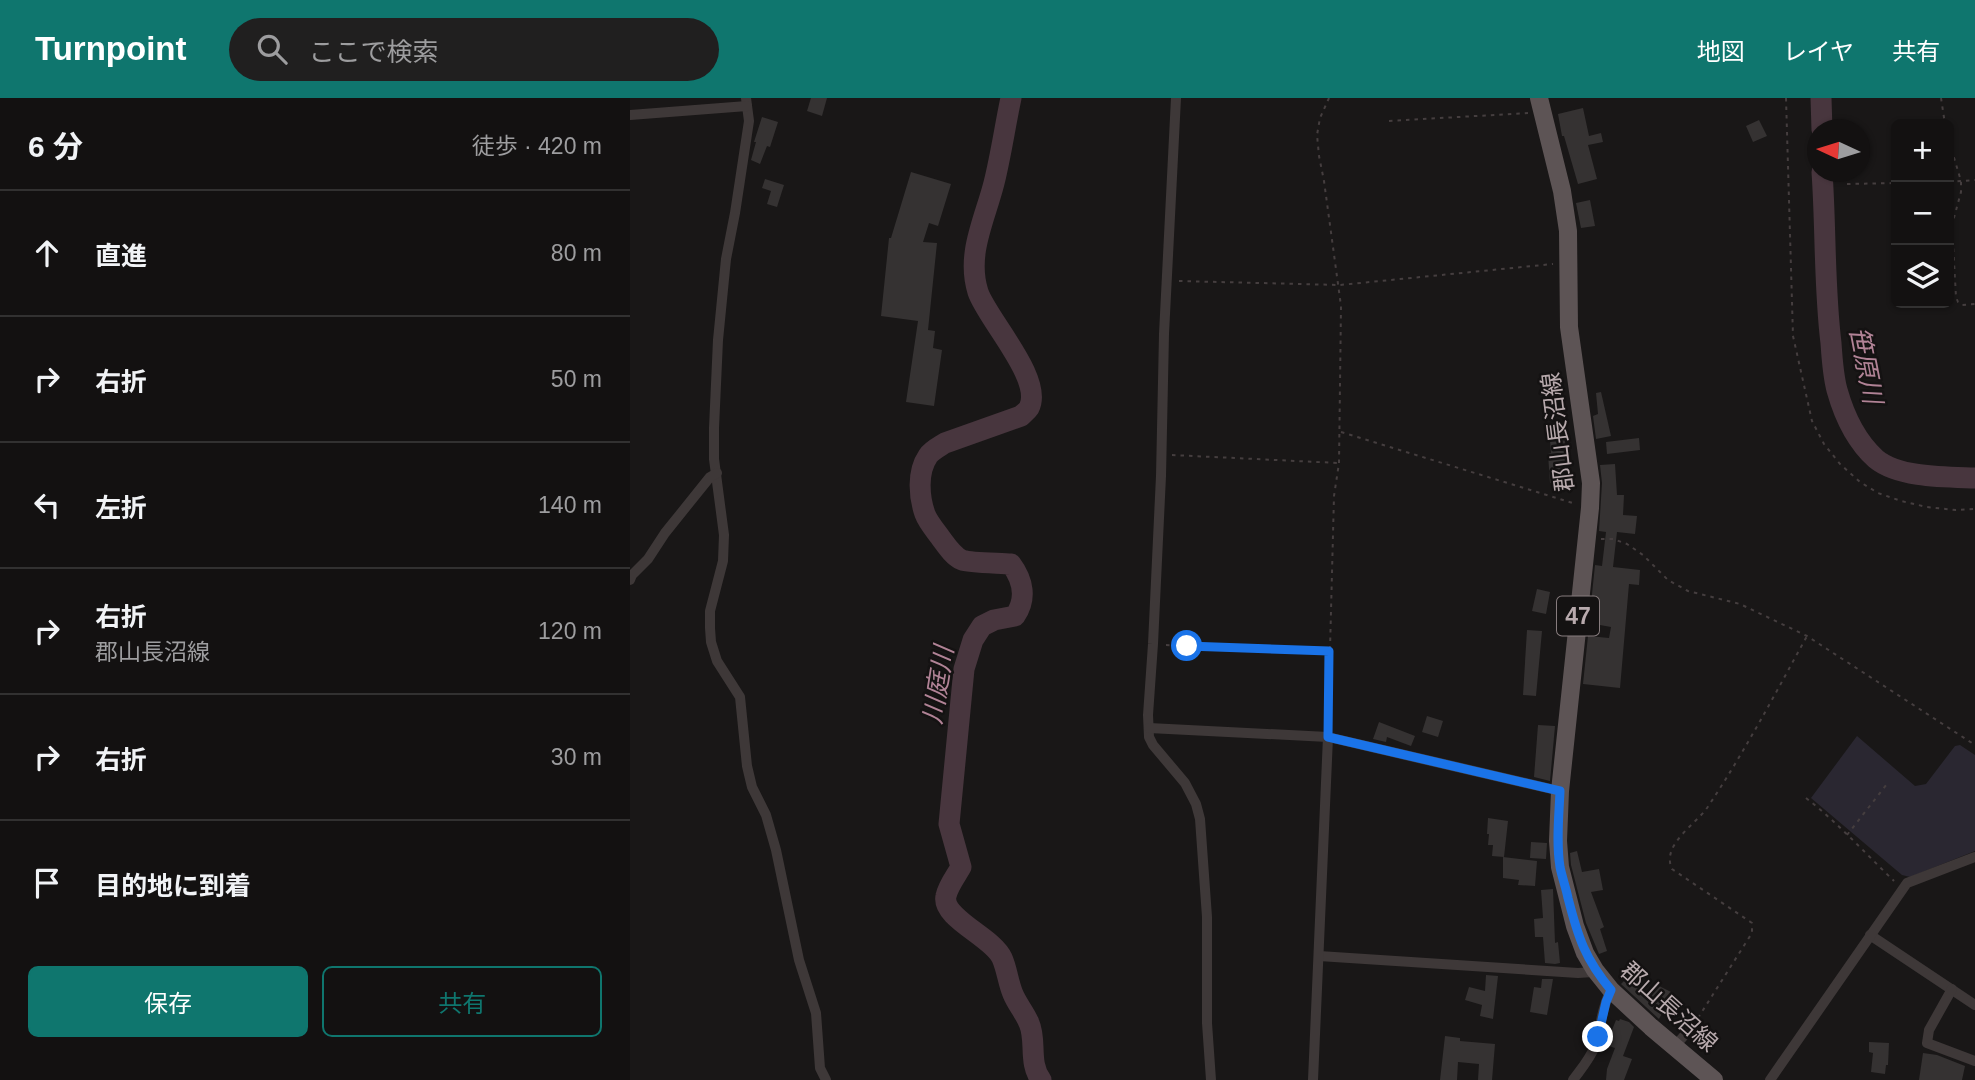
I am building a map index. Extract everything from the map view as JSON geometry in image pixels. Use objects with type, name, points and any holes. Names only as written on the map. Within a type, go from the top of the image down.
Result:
[{"type":"main road","name":"郡山長沼線","points":[[1541,105],[1562,191],[1568,232],[1569,327],[1591,483],[1560,791],[1560,867],[1575,926],[1595,970],[1611,990],[1714,1080]]},
{"type":"street","points":[[1176,98],[1148,715],[1149,737],[1192,794],[1200,819],[1207,903],[1207,1023],[1211,1080]]},
{"type":"street","points":[[630,115],[747,102],[749,121],[726,259],[718,340],[713,428],[714,459],[724,535],[723,562],[710,611],[711,642],[718,661],[740,697],[747,766],[752,787],[766,815],[776,850],[799,960],[816,1013],[820,1068],[826,1080]]},
{"type":"street","points":[[630,580],[709,477],[717,473]]},
{"type":"street","points":[[1149,728],[1328,737],[1560,791]]},
{"type":"street","points":[[1314,1080],[1328,737]]},
{"type":"street","points":[[1770,1080],[1902,889],[1911,881],[1975,857]]},
{"type":"street","points":[[1870,935],[1975,1005]]},
{"type":"street","points":[[1318,956],[1578,973],[1595,970]]},
{"type":"street","points":[[1952,989],[1929,1030],[1927,1043],[1975,1061]]},
{"type":"street","points":[[1573,1080],[1591,1054],[1611,990]]},
{"type":"street","points":[[1674,1047],[1691,1028]]},
{"type":"path","points":[[1328,737],[1334,496],[1339,463],[1341,374],[1340,285],[1317,135],[1320,118],[1329,98]]},
{"type":"path","points":[[1786,98],[1793,336],[1812,421],[1840,464],[1860,482],[1878,493],[1927,507],[1975,509]]},
{"type":"path","points":[[1941,98],[1944,119]]},
{"type":"path","points":[[1389,121],[1541,105]]},
{"type":"path","points":[[1954,158],[1961,181],[1961,192],[1952,225],[1955,297],[1962,305],[1975,304]]},
{"type":"path","points":[[1954,182],[1975,180]]},
{"type":"path","points":[[1847,184],[1891,183]]},
{"type":"path","points":[[1167,281],[1340,285],[1567,264]]},
{"type":"path","points":[[1340,431],[1590,508]]},
{"type":"path","points":[[1161,454],[1339,463]]},
{"type":"path","points":[[1586,539],[1623,541],[1643,555],[1668,580],[1688,591],[1740,604],[1807,636],[1975,746]]},
{"type":"path","points":[[1691,1028],[1752,933],[1752,923],[1672,869],[1669,862],[1670,853],[1706,810],[1807,636]]},
{"type":"path","points":[[1153,644],[1329,651]]},
{"type":"path","points":[[1847,836],[1887,784]]},
{"type":"path","points":[[1806,798],[1834,820],[1902,889]]},
{"type":"shaded area","points":[[1857,736],[1915,786],[1926,784],[1955,746],[1960,745],[1975,755],[1975,851],[1910,877],[1902,875],[1811,798]]},
{"type":"building","points":[[811,98],[827,98],[822,116],[807,111]]},
{"type":"building","points":[[1583,108],[1589,136],[1601,133],[1603,142],[1588,145],[1597,179],[1578,184],[1562,136],[1558,114]]},
{"type":"building","points":[[762,117],[778,122],[770,147],[767,146],[760,164],[751,160]]},
{"type":"building","points":[[1759,120],[1767,136],[1753,142],[1746,126]]},
{"type":"building","points":[[911,172],[951,184],[938,226],[929,223],[923,242],[937,243],[928,330],[935,331],[933,348],[942,350],[934,406],[906,402],[918,321],[881,316],[889,238]]},
{"type":"building","points":[[765,179],[784,185],[777,207],[767,204],[771,191],[762,188]]},
{"type":"building","points":[[1590,200],[1595,226],[1581,228],[1576,203]]},
{"type":"building","points":[[1601,392],[1611,436],[1596,439],[1593,416],[1598,414],[1596,393]]},
{"type":"building","points":[[1564,425],[1567,482],[1550,483],[1549,427]]},
{"type":"building","points":[[1639,438],[1640,450],[1607,454],[1606,442]]},
{"type":"building","points":[[1615,464],[1617,495],[1624,495],[1623,515],[1637,516],[1635,534],[1617,532],[1613,567],[1640,570],[1639,585],[1629,584],[1620,688],[1583,684],[1588,636],[1609,638],[1611,627],[1589,623],[1595,565],[1602,566],[1606,532],[1599,531],[1602,483],[1600,465]]},
{"type":"building","points":[[1537,589],[1550,592],[1546,614],[1532,611]]},
{"type":"building","points":[[1527,630],[1542,631],[1536,696],[1523,695]]},
{"type":"building","points":[[1427,716],[1443,721],[1438,737],[1422,732]]},
{"type":"building","points":[[1379,722],[1415,736],[1411,746],[1387,737],[1386,742],[1373,739]]},
{"type":"building","points":[[1538,725],[1555,726],[1550,781],[1534,777]]},
{"type":"building","points":[[1488,818],[1508,821],[1504,857],[1492,856],[1493,845],[1488,845]]},
{"type":"building","points":[[1531,842],[1547,843],[1546,859],[1530,858]]},
{"type":"building","points":[[1577,851],[1582,872],[1599,869],[1603,890],[1591,892],[1604,927],[1600,929],[1607,951],[1599,954],[1586,923],[1571,865],[1570,853]]},
{"type":"building","points":[[1503,857],[1537,861],[1535,886],[1518,885],[1519,880],[1503,878]]},
{"type":"building","points":[[1553,889],[1555,943],[1558,942],[1560,963],[1555,964],[1545,963],[1543,937],[1535,937],[1534,919],[1543,918],[1541,890]]},
{"type":"building","points":[[1486,975],[1498,976],[1493,1019],[1480,1016],[1482,1005],[1465,1000],[1469,987],[1485,991]]},
{"type":"building","points":[[1629,976],[1650,999],[1657,985],[1673,993],[1659,1019],[1621,984]]},
{"type":"building","points":[[1542,979],[1553,979],[1547,1015],[1530,1012],[1534,987],[1541,988]]},
{"type":"building","points":[[1620,1019],[1634,1027],[1623,1056],[1632,1059],[1624,1080],[1606,1080],[1615,1048],[1606,1045],[1616,1020]]},
{"type":"building","points":[[1445,1036],[1460,1038],[1460,1041],[1495,1044],[1492,1080],[1478,1080],[1479,1064],[1458,1062],[1457,1080],[1440,1080]]},
{"type":"building","points":[[1869,1042],[1889,1043],[1885,1074],[1871,1072],[1873,1053],[1869,1052]]},
{"type":"building","points":[[1923,1053],[1937,1055],[1965,1066],[1962,1080],[1919,1080]]},
{"type":"waterway","name":"川庭川","points":[[1011,98],[974,264],[978,292],[983,304],[1029,381],[1029,408],[1021,416],[945,443],[936,449],[924,462],[920,485],[926,517],[953,553],[966,561],[1011,564],[1021,583],[1019,610],[1015,616],[994,620],[982,626],[973,640],[964,669],[949,824],[961,867],[946,896],[951,912],[997,950],[1002,958],[1013,994],[1031,1030],[1035,1066],[1041,1080]]},
{"type":"waterway","name":"笹原川","points":[[1821,98],[1822,119]]},
{"type":"waterway","name":"笹原川","points":[[1822,182],[1827,300],[1833,366],[1837,390],[1847,418],[1863,445],[1886,465],[1897,470],[1937,477],[1975,478]]},
{"type":"route","points":[[1187,646],[1329,651],[1328,737],[1560,791],[1560,867],[1575,926],[1585,953],[1611,990],[1598,1037]]}]
